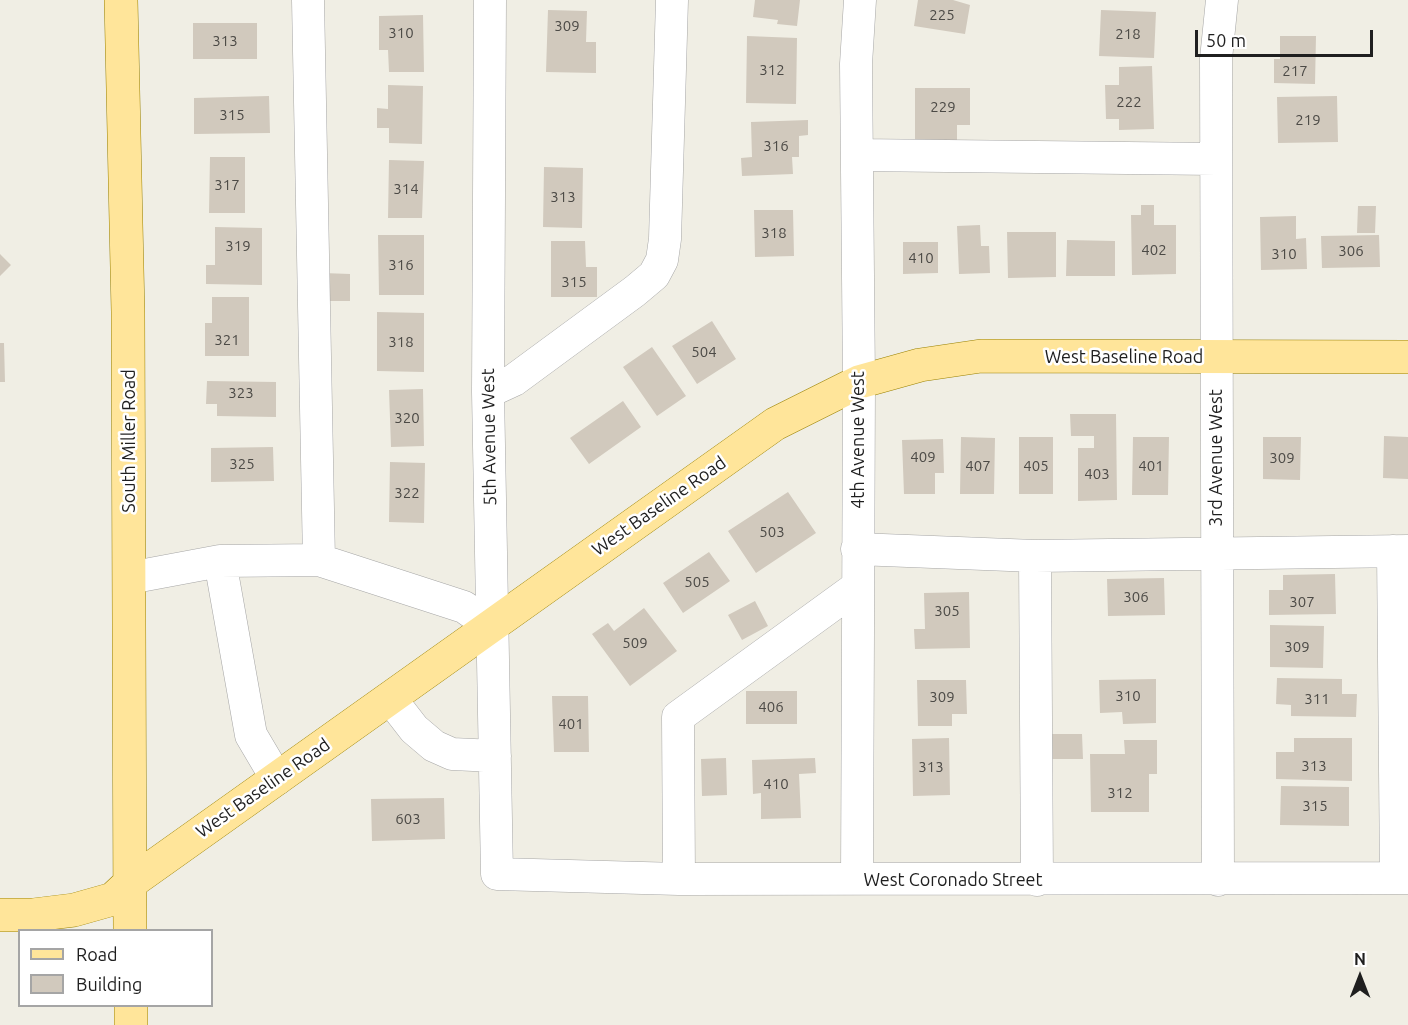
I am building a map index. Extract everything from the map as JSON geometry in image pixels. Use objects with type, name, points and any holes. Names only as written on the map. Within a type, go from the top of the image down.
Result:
[{"type":"main road","name":"South Miller Road","points":[[121,0],[126,168],[130,929]]},
{"type":"main road","name":"West Baseline Road","points":[[0,915],[33,915],[74,910],[113,899],[130,883],[775,424],[859,382],[920,365],[981,356],[1408,357]]},
{"type":"main road","points":[[131,1007],[131,1025]]},
{"type":"street","points":[[308,0],[318,560]]},
{"type":"street","name":"5th Avenue West","points":[[490,0],[491,626],[498,874]]},
{"type":"street","points":[[489,392],[514,381],[635,291],[654,275],[662,260],[665,239],[672,0]]},
{"type":"street","name":"4th Avenue West","points":[[857,879],[859,382],[856,64],[860,0]]},
{"type":"street","name":"3rd Avenue West","points":[[1218,880],[1216,59],[1222,0]]},
{"type":"street","points":[[857,155],[1216,159]]},
{"type":"street","points":[[857,549],[1035,556],[1400,551],[1402,878]]},
{"type":"street","points":[[1035,556],[1037,880]]},
{"type":"street","points":[[129,578],[220,561],[318,560],[465,606],[491,626]]},
{"type":"street","points":[[220,561],[251,735],[276,779]]},
{"type":"street","points":[[679,879],[678,717],[857,587]]},
{"type":"street","points":[[390,698],[414,729],[434,746],[453,753],[495,756]]},
{"type":"street","name":"West Coronado Street","points":[[498,874],[679,879],[1402,878]]},
{"type":"building","points":[[755,0],[800,0],[797,26],[777,24],[778,20],[753,17]]},
{"type":"building","points":[[918,0],[953,0],[970,5],[965,34],[914,26]]},
{"type":"building","points":[[548,10],[587,11],[586,42],[596,42],[596,73],[546,72]]},
{"type":"building","points":[[1101,10],[1156,12],[1154,58],[1099,56]]},
{"type":"building","points":[[423,15],[424,72],[389,72],[388,50],[379,50],[379,16]]},
{"type":"building","points":[[193,23],[257,23],[257,59],[193,59]]},
{"type":"building","points":[[747,36],[797,38],[796,104],[746,103]]},
{"type":"building","points":[[1280,36],[1316,36],[1315,84],[1274,83],[1274,59],[1280,59]]},
{"type":"building","points":[[1152,66],[1154,129],[1119,130],[1119,119],[1106,119],[1105,85],[1119,85],[1119,67]]},
{"type":"building","points":[[388,85],[423,86],[422,144],[389,143],[389,128],[377,128],[377,108],[388,109]]},
{"type":"building","points":[[915,88],[970,88],[970,125],[957,125],[957,149],[915,149]]},
{"type":"building","points":[[269,96],[270,133],[194,134],[194,98]]},
{"type":"building","points":[[1337,96],[1338,142],[1278,143],[1277,97]]},
{"type":"building","points":[[808,120],[808,135],[799,136],[799,157],[792,157],[793,174],[742,176],[741,158],[752,157],[751,122]]},
{"type":"building","points":[[210,157],[245,157],[245,213],[209,213]]},
{"type":"building","points":[[389,160],[424,161],[422,218],[388,218]]},
{"type":"building","points":[[544,167],[583,168],[582,228],[543,227]]},
{"type":"building","points":[[1141,205],[1154,205],[1154,225],[1176,225],[1176,274],[1132,275],[1131,215],[1141,215]]},
{"type":"building","points":[[1358,206],[1376,206],[1375,233],[1357,233]]},
{"type":"building","points":[[754,210],[793,210],[794,256],[755,257]]},
{"type":"building","points":[[1296,216],[1296,239],[1306,238],[1307,269],[1261,270],[1260,217]]},
{"type":"building","points":[[980,225],[981,246],[989,246],[990,273],[959,274],[957,226]]},
{"type":"building","points":[[215,227],[262,228],[262,285],[206,284],[206,265],[215,265]]},
{"type":"building","points":[[1007,232],[1056,232],[1056,277],[1008,278]]},
{"type":"building","points":[[378,235],[424,235],[424,295],[379,295]]},
{"type":"building","points":[[1379,235],[1380,267],[1322,268],[1321,236]]},
{"type":"building","points":[[1067,240],[1115,241],[1115,276],[1066,276]]},
{"type":"building","points":[[551,241],[585,241],[586,267],[597,267],[597,297],[551,297]]},
{"type":"building","points":[[903,242],[938,242],[938,273],[903,274]]},
{"type":"building","points":[[0,254],[11,265],[0,276]]},
{"type":"building","points":[[323,273],[350,274],[350,301],[322,301]]},
{"type":"building","points":[[212,297],[249,297],[249,356],[205,356],[205,323],[212,323]]},
{"type":"building","points":[[377,312],[424,313],[424,372],[377,371]]},
{"type":"building","points":[[712,321],[736,359],[697,384],[672,346]]},
{"type":"building","points":[[0,343],[4,343],[5,382],[0,382]]},
{"type":"building","points":[[652,347],[686,396],[657,416],[623,367]]},
{"type":"building","points":[[207,381],[276,382],[276,417],[217,416],[217,404],[206,404]]},
{"type":"building","points":[[423,389],[424,446],[391,447],[389,390]]},
{"type":"building","points":[[623,401],[641,427],[589,464],[570,438]]},
{"type":"building","points":[[1070,414],[1116,414],[1117,500],[1078,501],[1078,448],[1094,448],[1094,436],[1071,436]]},
{"type":"building","points":[[1384,436],[1408,437],[1408,479],[1383,478]]},
{"type":"building","points":[[961,437],[995,438],[994,494],[960,494]]},
{"type":"building","points":[[1019,437],[1053,437],[1053,494],[1019,494]]},
{"type":"building","points":[[1133,437],[1169,437],[1168,495],[1132,495]]},
{"type":"building","points":[[1263,437],[1301,437],[1300,480],[1263,479]]},
{"type":"building","points":[[943,439],[944,473],[935,473],[935,494],[904,494],[902,440]]},
{"type":"building","points":[[273,447],[274,481],[211,482],[211,448]]},
{"type":"building","points":[[390,462],[425,463],[424,523],[389,522]]},
{"type":"building","points":[[788,492],[816,533],[756,573],[728,531]]},
{"type":"building","points":[[709,552],[730,581],[683,613],[663,583]]},
{"type":"building","points":[[1335,574],[1336,614],[1269,615],[1269,590],[1283,590],[1283,575]]},
{"type":"building","points":[[1164,578],[1165,615],[1108,616],[1107,579]]},
{"type":"building","points":[[969,592],[970,648],[915,649],[914,629],[925,629],[924,593]]},
{"type":"building","points":[[755,601],[768,626],[742,640],[728,615]]},
{"type":"building","points":[[644,608],[677,651],[630,686],[592,634],[608,623],[614,631]]},
{"type":"building","points":[[1270,625],[1324,626],[1323,668],[1270,667]]},
{"type":"building","points":[[1277,678],[1342,679],[1342,694],[1357,694],[1356,717],[1291,716],[1291,705],[1276,704]]},
{"type":"building","points":[[1156,679],[1156,723],[1123,724],[1122,712],[1100,713],[1099,680]]},
{"type":"building","points":[[917,680],[966,680],[967,714],[952,714],[952,726],[918,726]]},
{"type":"building","points":[[746,691],[797,691],[797,724],[746,724]]},
{"type":"building","points":[[552,696],[588,696],[589,752],[554,752]]},
{"type":"building","points":[[1052,734],[1082,734],[1083,759],[1052,759]]},
{"type":"building","points":[[949,738],[950,795],[913,796],[912,739]]},
{"type":"building","points":[[1294,738],[1352,738],[1352,781],[1276,779],[1276,752],[1294,752]]},
{"type":"building","points":[[1124,740],[1157,740],[1157,774],[1149,774],[1149,812],[1091,812],[1090,754],[1125,754]]},
{"type":"building","points":[[726,758],[727,795],[702,796],[701,759]]},
{"type":"building","points":[[815,758],[816,773],[799,774],[801,818],[761,819],[761,793],[753,794],[752,760]]},
{"type":"building","points":[[1281,786],[1349,787],[1349,826],[1280,825]]},
{"type":"building","points":[[444,798],[445,839],[372,841],[371,799]]}]
